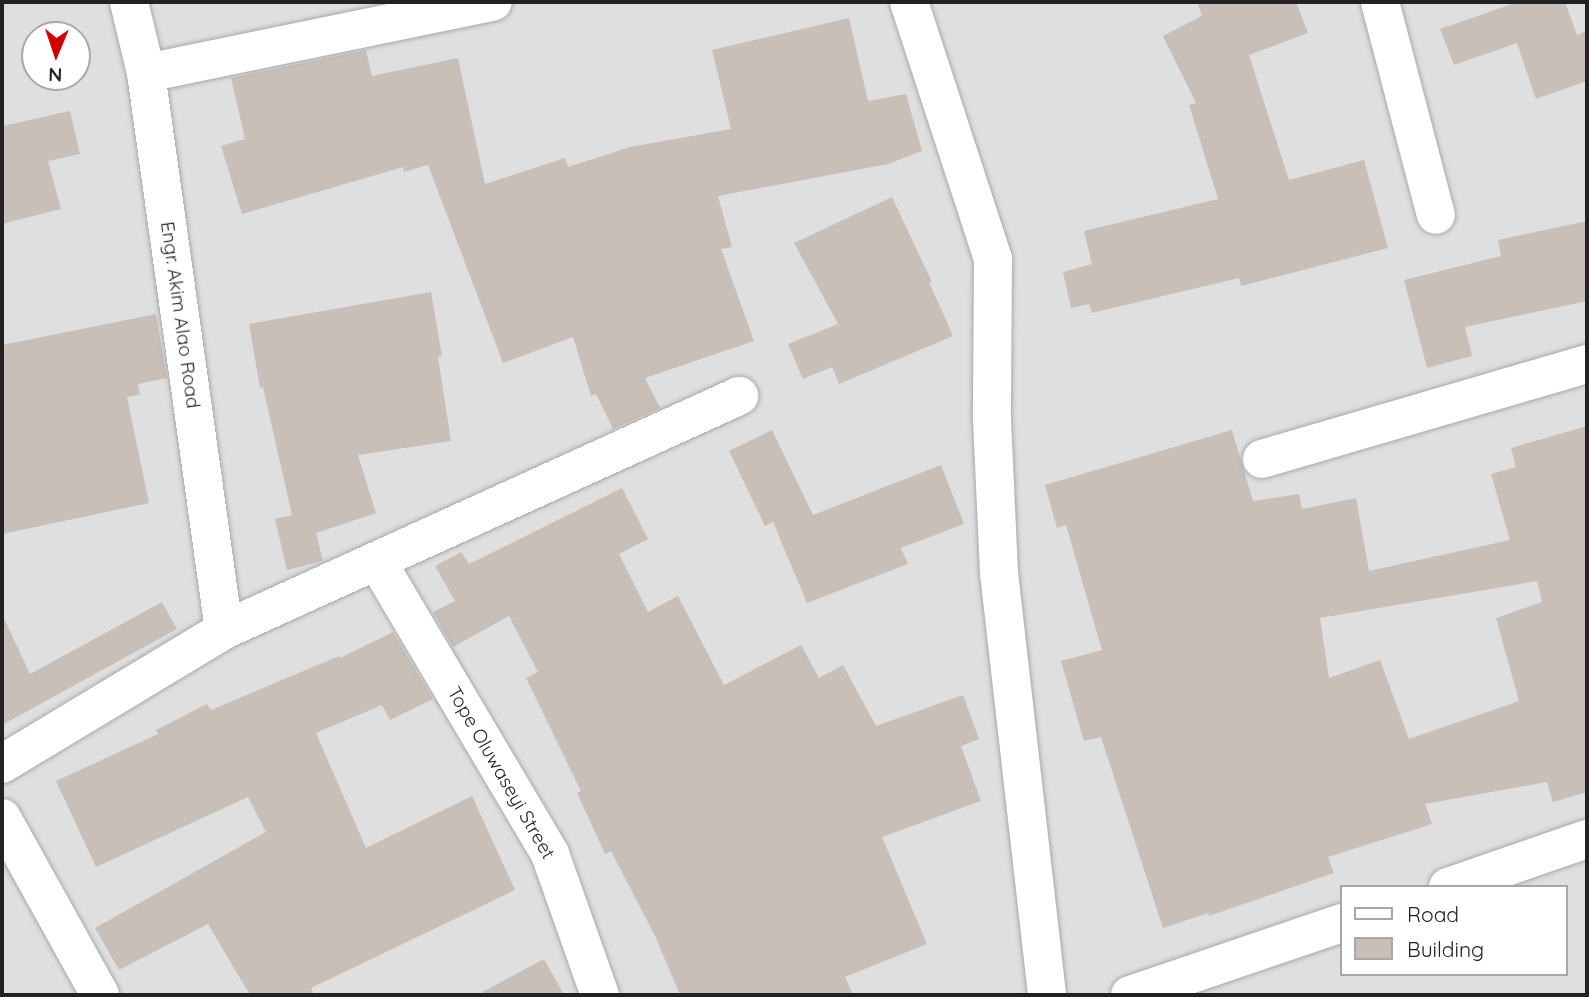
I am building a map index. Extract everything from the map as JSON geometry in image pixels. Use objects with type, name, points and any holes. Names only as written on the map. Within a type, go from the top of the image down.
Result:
[{"type":"street","name":"Engr. Akim Alao Road","points":[[129,2],[146,73],[224,630]]},
{"type":"street","points":[[146,73],[493,2]]},
{"type":"street","points":[[909,2],[993,259],[992,419],[999,573],[1047,995]]},
{"type":"street","points":[[1380,2],[1436,215]]},
{"type":"street","points":[[1262,459],[1587,364]]},
{"type":"street","points":[[2,764],[224,630],[378,563],[738,396]]},
{"type":"street","name":"Tope Oluwaseyi Street","points":[[378,563],[550,854],[600,995]]},
{"type":"street","points":[[2,818],[100,995]]},
{"type":"street","points":[[1454,885],[1587,839]]},
{"type":"street","points":[[1130,995],[1340,924]]},
{"type":"shaded area","points":[[2,2],[1587,2],[1587,995],[2,995]]},
{"type":"building","points":[[1197,2],[1296,2],[1308,33],[1249,55],[1289,180],[1364,160],[1388,248],[1241,286],[1239,278],[1092,313],[1089,304],[1071,308],[1063,272],[1092,264],[1084,231],[1218,199],[1189,105],[1196,103],[1163,36],[1202,16]]},
{"type":"building","points":[[1518,2],[1565,2],[1577,35],[1587,31],[1587,81],[1536,99],[1517,43],[1454,65],[1440,29]]},
{"type":"building","points":[[849,18],[868,101],[906,94],[922,151],[888,164],[718,196],[732,247],[721,249],[754,341],[645,378],[660,408],[613,429],[596,394],[591,396],[573,337],[503,363],[428,165],[404,172],[403,167],[242,214],[221,146],[245,139],[231,78],[366,50],[372,76],[458,58],[485,184],[565,158],[568,167],[630,147],[731,129],[712,50]]},
{"type":"building","points":[[70,111],[80,154],[48,161],[61,209],[2,224],[2,126]]},
{"type":"building","points":[[892,197],[932,282],[929,282],[953,336],[839,384],[832,367],[803,379],[788,344],[838,324],[794,243]]},
{"type":"building","points":[[1587,221],[1587,301],[1465,327],[1472,356],[1427,368],[1404,280],[1501,256],[1498,240]]},
{"type":"building","points":[[431,292],[442,356],[438,357],[451,441],[358,455],[376,513],[316,533],[323,561],[287,570],[275,519],[292,515],[263,387],[260,388],[249,324]]},
{"type":"building","points":[[156,314],[167,378],[138,384],[140,395],[127,397],[149,503],[2,534],[2,345]]},
{"type":"building","points":[[1587,426],[1587,792],[1553,802],[1547,782],[1425,804],[1432,824],[1328,857],[1334,873],[1209,916],[1208,913],[1163,928],[1101,737],[1084,741],[1061,661],[1102,650],[1066,525],[1057,528],[1045,485],[1232,430],[1253,501],[1299,494],[1302,509],[1356,498],[1369,571],[1510,540],[1491,474],[1516,467],[1511,448]],"holes":[[[1537,581],[1542,602],[1496,618],[1519,701],[1409,739],[1380,660],[1329,678],[1320,618]]]},
{"type":"building","points":[[772,430],[813,515],[941,465],[964,524],[901,548],[908,564],[807,603],[773,522],[765,526],[729,451]]},
{"type":"building","points":[[622,488],[648,539],[619,554],[648,612],[678,596],[724,685],[801,645],[819,678],[843,665],[876,726],[963,695],[979,739],[961,746],[981,801],[882,837],[927,944],[845,977],[853,995],[680,995],[655,936],[611,851],[605,854],[577,793],[581,791],[526,678],[538,672],[509,616],[453,647],[433,612],[455,601],[435,566],[461,552],[469,564]]},
{"type":"building","points":[[162,602],[177,629],[2,725],[2,614],[30,674]]},
{"type":"building","points":[[393,632],[433,699],[390,720],[382,705],[316,733],[366,848],[472,796],[515,890],[311,988],[314,995],[250,995],[208,924],[119,970],[95,928],[266,832],[248,797],[96,867],[56,781],[158,734],[156,730],[207,704],[211,710],[339,656],[340,658]]},
{"type":"building","points":[[544,959],[564,995],[477,995]]}]
